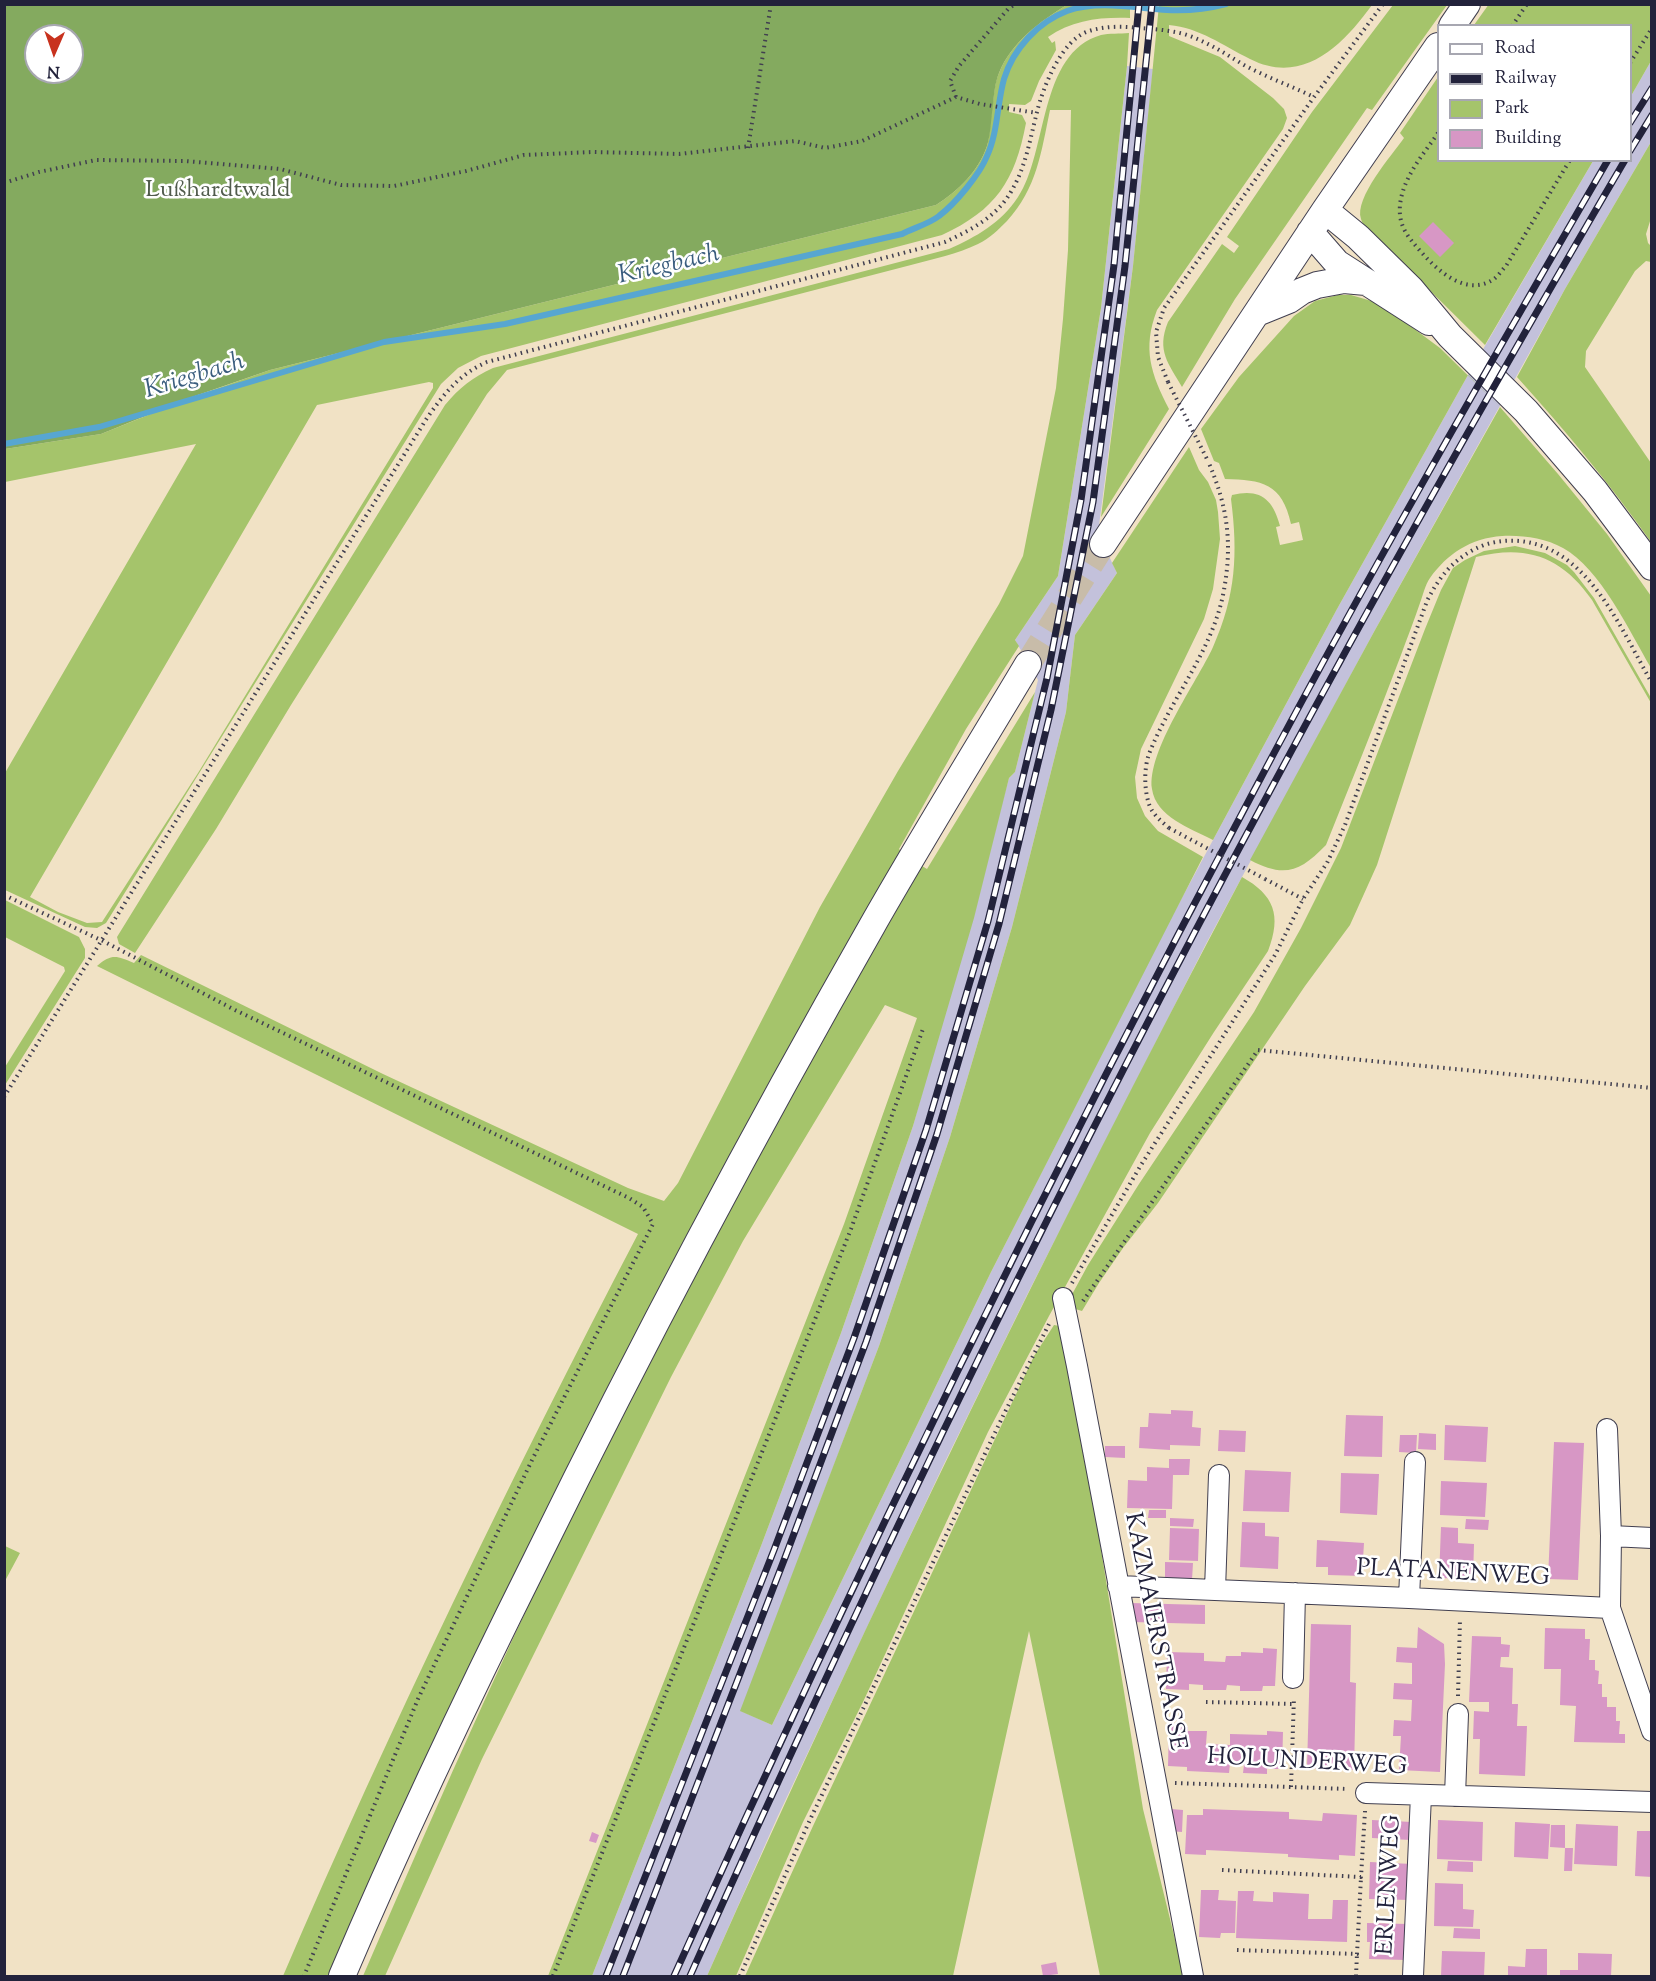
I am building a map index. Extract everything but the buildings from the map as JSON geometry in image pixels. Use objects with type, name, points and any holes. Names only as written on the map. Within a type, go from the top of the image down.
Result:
[{"type":"main road","points":[[1453,24],[1467,4]]},
{"type":"main road","points":[[1103,544],[1310,232],[1437,47]]},
{"type":"main road","points":[[1325,210],[1358,237],[1411,289],[1450,336],[1526,411],[1613,513],[1652,567]]},
{"type":"main road","points":[[1310,232],[1337,263],[1450,336]]},
{"type":"main road","points":[[1257,313],[1317,285],[1344,280],[1366,282]]},
{"type":"main road","points":[[342,1977],[466,1700],[644,1345],[782,1087],[874,923],[1028,664]]},
{"type":"street","name":"KAZMAIERSTRASSE","points":[[1064,1306],[1193,1977]]},
{"type":"street","points":[[1607,1429],[1611,1536],[1610,1608],[1650,1723]]},
{"type":"street","points":[[1409,1598],[1415,1462]]},
{"type":"street","points":[[1215,1590],[1219,1475]]},
{"type":"street","points":[[1611,1536],[1652,1538]]},
{"type":"street","name":"PLATANENWEG","points":[[1118,1587],[1610,1608]]},
{"type":"street","points":[[1293,1678],[1295,1593]]},
{"type":"street","points":[[1455,1796],[1458,1714]]},
{"type":"street","name":"HOLUNDERWEG","points":[[1366,1793],[1652,1802]]},
{"type":"street","name":"ERLENWEG","points":[[1413,1977],[1421,1795]]},
{"type":"path","points":[[748,148],[771,4]]},
{"type":"path","points":[[956,97],[950,81],[959,66],[1008,9],[1015,4]]},
{"type":"path","points":[[1303,899],[1169,828],[1157,817],[1149,805],[1145,782],[1148,756],[1210,633],[1223,596],[1228,543],[1226,516],[1220,489],[1168,382],[1158,357],[1156,332],[1164,309],[1314,97],[1383,4]]},
{"type":"path","points":[[1513,24],[1527,4]]},
{"type":"path","points":[[4,1097],[427,418],[443,394],[457,380],[487,362],[945,242],[970,231],[987,219],[1011,192],[1026,156],[1047,82],[1072,42],[1088,31],[1117,26],[1169,30],[1220,50],[1245,65],[1314,97]]},
{"type":"path","points":[[1632,60],[1652,28]]},
{"type":"path","points":[[4,183],[39,172],[96,160],[185,161],[280,169],[341,185],[394,186],[466,171],[524,155],[592,152],[679,154],[795,141],[825,148],[862,141],[956,97],[980,104],[1037,112]]},
{"type":"path","points":[[1437,134],[1407,178],[1400,205],[1400,220],[1404,234],[1435,267],[1451,280],[1464,284],[1479,284],[1493,280],[1506,266],[1569,162]]},
{"type":"path","points":[[740,1977],[813,1814],[1007,1407],[1141,1165],[1275,955],[1303,899],[1327,863],[1345,825],[1427,601],[1435,585],[1458,558],[1490,543],[1508,540],[1528,542],[1558,553],[1571,561],[1590,581],[1652,683]]},
{"type":"path","points":[[4,895],[103,941],[235,1010],[629,1198],[643,1207],[653,1224],[533,1458],[418,1699],[304,1977]]},
{"type":"path","points":[[553,1977],[851,1229],[922,1029]]},
{"type":"path","points":[[1064,1306],[1083,1301],[1258,1050],[1652,1088]]},
{"type":"path","points":[[1458,1714],[1461,1600]]},
{"type":"path","points":[[1291,1787],[1293,1678]]},
{"type":"path","points":[[1206,1702],[1294,1704]]},
{"type":"path","name":"HOLUNDERWEG","points":[[1156,1783],[1356,1790],[1366,1793]]},
{"type":"path","name":"ERLENWEG","points":[[1356,1977],[1366,1793]]},
{"type":"path","name":"ERLENWEG","points":[[1221,1870],[1361,1876]]},
{"type":"path","name":"ERLENWEG","points":[[1237,1950],[1357,1954]]},
{"type":"shaded area","points":[[1651,61],[1651,142],[1565,289],[1375,630],[1207,942],[1029,1291],[943,1466],[777,1818],[707,1976],[592,1976],[761,1546],[841,1333],[913,1126],[1009,778],[1015,772],[1038,680],[1015,640],[1058,576],[1101,308],[1127,66],[1153,69],[1133,266],[1098,533],[1117,573],[1075,635],[1066,712],[1012,927],[950,1137],[879,1346],[741,1711],[772,1725],[991,1272],[1169,922],[1337,609],[1468,375],[1592,162],[1632,162],[1632,94]]},
{"type":"green space","name":"Lußhardtwald","points":[[5,4],[1067,4],[1027,34],[1004,62],[996,85],[989,136],[983,155],[966,180],[936,205],[270,370],[192,397],[101,434],[5,449]]},
{"type":"green space","points":[[1489,4],[1651,5],[1651,61],[1632,94],[1632,24],[1475,24]]},
{"type":"green space","points":[[1067,5],[1130,5],[1130,18],[1108,18],[1077,23],[1048,37],[1052,43],[1055,41],[1056,50],[1031,101],[1025,105],[1009,104],[1009,112],[1022,115],[1026,123],[1016,161],[1009,177],[989,204],[961,225],[942,235],[481,356],[458,368],[441,384],[106,923],[97,928],[85,927],[5,890],[5,773],[196,444],[5,482],[5,449],[101,434],[193,397],[270,370],[936,205],[966,180],[983,155],[988,142],[996,82],[1004,62],[1027,34]],"holes":[[[433,383],[433,388],[198,773],[102,922],[87,923],[58,912],[30,897],[317,405]]]},
{"type":"green space","points":[[1159,5],[1372,5],[1335,47],[1304,64],[1287,68],[1269,66],[1250,59],[1201,33],[1169,25],[1169,36],[1220,57],[1273,98],[1284,109],[1287,118],[1283,129],[1157,310],[1152,324],[1149,349],[1153,373],[1169,409],[1101,517],[1133,266]]},
{"type":"green space","points":[[1393,5],[1447,5],[1372,110],[1367,108],[1235,299],[1182,387],[1169,364],[1164,349],[1163,341],[1168,322],[1222,244],[1234,253],[1239,246],[1227,237],[1312,112]]},
{"type":"green space","points":[[1129,33],[1101,308],[1058,576],[1015,640],[1019,646],[966,729],[899,849],[902,852],[792,1042],[590,1421],[332,1976],[283,1976],[366,1788],[453,1602],[638,1234],[97,966],[111,957],[134,963],[141,955],[383,1074],[628,1188],[664,1201],[678,1183],[820,907],[898,771],[999,604],[1023,556],[1056,388],[1068,250],[1071,110],[1050,110],[1036,169],[1025,196],[1007,221],[978,244],[937,258],[507,370],[487,394],[291,705],[216,829],[135,953],[119,944],[117,937],[445,405],[461,388],[493,368],[949,249],[969,239],[996,222],[1018,197],[1028,178],[1055,83],[1066,62],[1081,45],[1101,35]]},
{"type":"green space","points":[[1437,78],[1437,162],[1592,162],[1485,345],[1368,230],[1361,219],[1360,210],[1363,200],[1383,166],[1404,138],[1400,133]]},
{"type":"green space","points":[[1651,142],[1651,218],[1646,234],[1651,246],[1651,262],[1646,261],[1635,271],[1586,351],[1585,367],[1651,463],[1651,542],[1587,458],[1517,377],[1565,289]]},
{"type":"green space","points":[[1338,295],[1351,295],[1386,308],[1440,348],[1468,375],[1337,609],[1213,840],[1167,814],[1155,799],[1152,789],[1157,756],[1175,717],[1213,647],[1231,592],[1234,556],[1232,495],[1250,493],[1269,502],[1280,526],[1276,527],[1280,545],[1303,540],[1299,522],[1291,524],[1287,510],[1276,492],[1260,483],[1225,479],[1219,463],[1214,461],[1201,429],[1239,377],[1294,316],[1315,301]]},
{"type":"green space","points":[[1500,407],[1607,534],[1651,596],[1651,668],[1602,585],[1577,557],[1556,545],[1517,536],[1491,537],[1470,544],[1444,562],[1427,584],[1326,845],[1308,861],[1291,869],[1273,869],[1250,860],[1375,630]]},
{"type":"green space","points":[[1189,447],[1216,500],[1220,539],[1213,589],[1204,619],[1141,749],[1135,777],[1137,798],[1145,816],[1158,831],[1203,857],[991,1272],[772,1725],[740,1711],[879,1346],[950,1137],[1012,927],[1066,712],[1075,635],[1117,573],[1112,563]]},
{"type":"green space","points":[[1515,546],[1545,553],[1567,565],[1574,572],[1594,598],[1651,698],[1651,703],[1592,600],[1568,573],[1556,564],[1527,554],[1494,553],[1476,557],[1377,865],[1350,925],[1305,986],[1158,1203],[1123,1248],[1082,1311],[1072,1308],[1069,1300],[1088,1265],[1254,1012],[1301,928],[1341,848],[1425,629],[1453,568],[1484,551]]},
{"type":"green space","points":[[1035,692],[1015,772],[1009,778],[974,918],[913,1126],[841,1333],[761,1546],[592,1976],[548,1976],[844,1224],[917,1018],[885,1005],[743,1241],[671,1377],[482,1759],[385,1976],[363,1976],[515,1634],[649,1359],[803,1076],[922,866],[927,869]]},
{"type":"green space","points":[[1242,877],[1262,891],[1272,907],[1274,927],[1268,951],[1150,1133],[988,1432],[863,1702],[803,1822],[736,1976],[707,1976],[834,1698],[965,1422],[1101,1148]]},
{"type":"green space","points":[[5,900],[79,937],[85,949],[85,958],[5,1085],[5,1067],[65,971],[64,967],[5,937]]},
{"type":"green space","points":[[1054,1325],[1065,1327],[1143,1809],[1184,1976],[1100,1976],[1029,1631],[953,1976],[745,1976],[1034,1356]]},
{"type":"green space","points":[[5,1546],[20,1553],[5,1581]]},
{"type":"waterway","name":"Kriegbach","points":[[4,444],[99,427],[384,342],[505,324],[902,234],[939,216],[973,180],[991,147],[1008,68],[1020,47],[1046,22],[1067,11],[1091,6],[1182,10],[1226,4]]},
{"type":"tunnel","points":[[1028,664],[1103,544]]},
{"type":"railway","points":[[606,1976],[774,1550],[854,1338],[926,1130],[988,921],[1047,678],[1081,500],[1114,265],[1139,4]]},
{"type":"railway","points":[[623,1976],[866,1342],[937,1134],[999,924],[1051,710],[1093,502],[1125,266],[1152,4]]},
{"type":"railway","points":[[1632,120],[1652,88]]},
{"type":"railway","points":[[1632,148],[1652,115]]},
{"type":"railway","points":[[674,1976],[742,1825],[883,1526],[1028,1228],[1103,1081],[1341,629],[1473,393],[1607,162]]},
{"type":"railway","points":[[690,1976],[827,1675],[898,1526],[1118,1080],[1194,933],[1358,629],[1624,162]]}]
